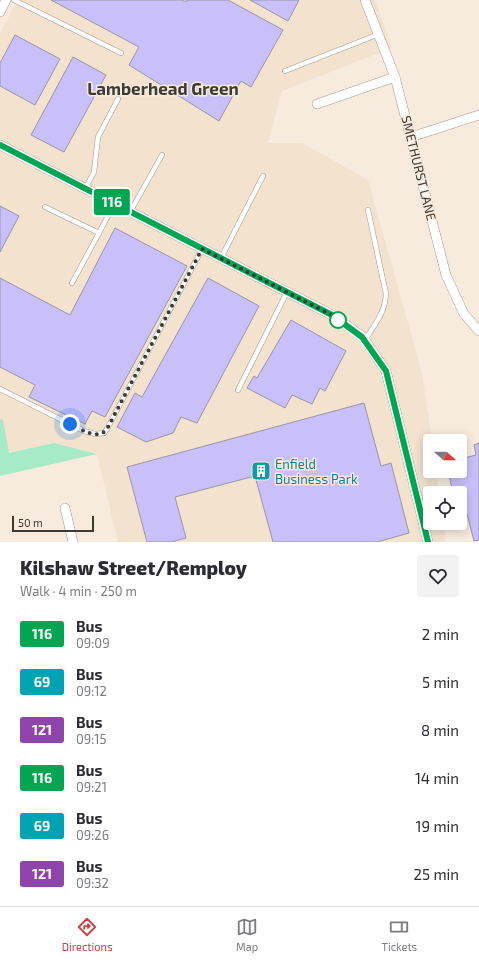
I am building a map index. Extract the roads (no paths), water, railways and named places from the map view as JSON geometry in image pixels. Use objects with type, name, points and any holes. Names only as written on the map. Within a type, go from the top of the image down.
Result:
[{"type":"street","points":[[0,12],[6,0]]},
{"type":"street","name":"SMETHURST LANE","points":[[365,0],[395,77],[446,275],[464,314],[479,331]]},
{"type":"street","points":[[317,104],[395,77]]},
{"type":"street","points":[[411,137],[479,115]]},
{"type":"street","points":[[0,146],[332,315],[362,337],[386,371],[428,542]]},
{"type":"street","points":[[65,508],[74,542]]},
{"type":"lane","points":[[14,0],[121,53]]},
{"type":"lane","points":[[285,71],[379,34]]},
{"type":"lane","points":[[85,189],[94,172],[98,137],[118,99]]},
{"type":"lane","points":[[130,212],[162,155]]},
{"type":"lane","points":[[220,258],[263,176]]},
{"type":"lane","points":[[72,282],[114,204]]},
{"type":"lane","points":[[45,207],[99,233]]},
{"type":"lane","points":[[365,340],[380,318],[386,305],[386,294],[368,210]]},
{"type":"lane","points":[[0,389],[84,431],[95,434],[104,433],[202,249]]},
{"type":"lane","points":[[238,390],[287,292]]},
{"type":"place","name":"Enfield Business Park","points":[[261,471]]},
{"type":"district","name":"Lamberhead Green","points":[[163,89]]}]
